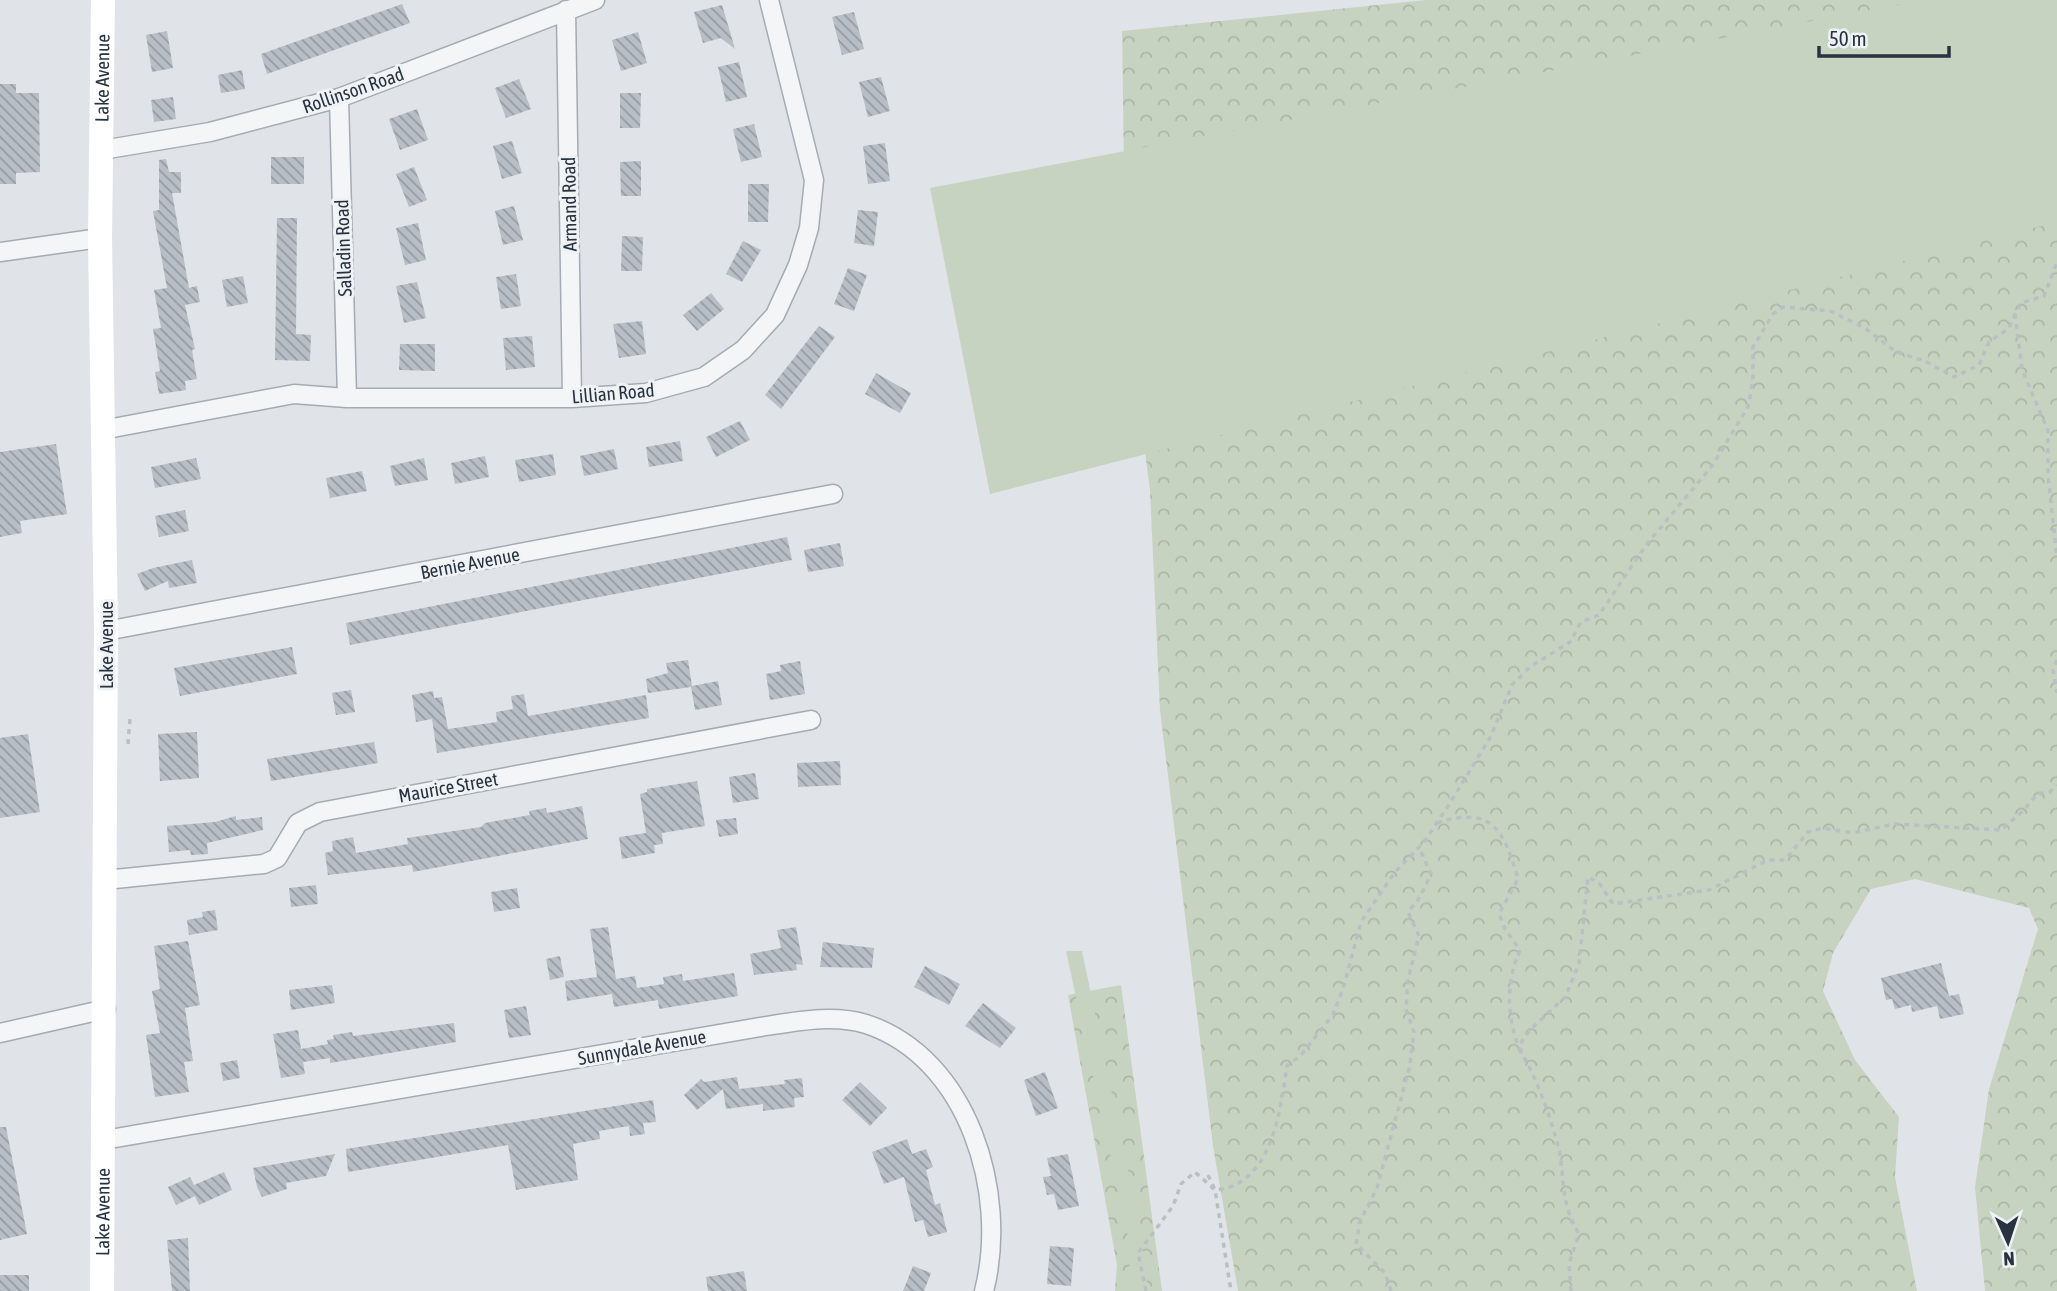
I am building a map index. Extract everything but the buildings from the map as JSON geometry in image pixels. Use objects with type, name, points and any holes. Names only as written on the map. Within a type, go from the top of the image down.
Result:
[{"type":"main road","name":"Lake Avenue","points":[[102,1291],[106,1009],[106,631],[100,238],[103,0]]},
{"type":"street","name":"Rollinson Road","points":[[102,150],[210,132],[339,98],[595,0]]},
{"type":"street","name":"Lillian Road","points":[[102,430],[294,394],[347,398],[572,398],[646,393],[704,377],[743,350],[775,315],[798,265],[809,228],[814,180],[769,0]]},
{"type":"street","name":"Armand Road","points":[[566,10],[572,398]]},
{"type":"street","name":"Salladin Road","points":[[339,98],[347,398]]},
{"type":"street","points":[[0,252],[100,238]]},
{"type":"street","name":"Bernie Avenue","points":[[106,631],[833,494]]},
{"type":"street","name":"Maurice Street","points":[[105,880],[264,864],[277,858],[298,823],[320,812],[811,720]]},
{"type":"street","points":[[0,1033],[106,1009]]},
{"type":"street","name":"Sunnydale Avenue","points":[[104,1140],[766,1026],[836,1019],[864,1023],[895,1035],[920,1053],[940,1072],[959,1100],[974,1139],[993,1217],[993,1252],[984,1291]]},
{"type":"path","points":[[1146,1291],[1138,1253],[1173,1206],[1181,1184],[1195,1172],[1215,1190],[1233,1188],[1259,1167],[1276,1123],[1287,1066],[1301,1055],[1333,1015],[1361,922],[1395,872],[1437,823],[1490,736],[1512,685],[1530,667],[1570,642],[1581,622],[1599,615],[1646,545],[1712,466],[1748,407],[1753,381],[1754,347],[1773,314],[1783,307],[1830,311],[1865,328],[1896,352],[1925,361],[1954,377],[1979,365],[1989,342],[2008,329],[2021,303],[2044,296],[2057,262]]},
{"type":"path","points":[[2015,314],[2022,369],[2049,430],[2049,476],[2057,558]]},
{"type":"path","points":[[2057,660],[2053,670],[2057,693]]},
{"type":"path","points":[[1521,1053],[1522,1041],[1530,1030],[1565,996],[1579,964],[1588,877],[1599,883],[1614,904],[1709,890],[1768,860],[1785,860],[1808,832],[1822,828],[1853,833],[1894,824],[2001,830],[2024,810],[2037,794],[2050,792],[2057,785]]},
{"type":"path","points":[[1437,823],[1462,815],[1483,818],[1508,844],[1518,879],[1499,914],[1505,929],[1520,950],[1510,973],[1510,1024],[1521,1053],[1531,1066],[1561,1159],[1566,1211],[1579,1234],[1569,1264],[1571,1291]]},
{"type":"path","points":[[1391,1291],[1385,1273],[1356,1244],[1360,1220],[1377,1188],[1410,1065],[1414,1032],[1406,1009],[1408,979],[1419,936],[1408,912],[1420,897],[1431,874],[1419,847]]},
{"type":"path","points":[[1208,1175],[1215,1190],[1231,1291]]},
{"type":"green space","points":[[1426,0],[2057,0],[2057,1291],[1985,1291],[1975,1187],[1989,1089],[2038,929],[2029,908],[1915,879],[1871,889],[1833,953],[1823,991],[1855,1060],[1899,1117],[1895,1177],[1917,1291],[1238,1291],[1213,1146],[1160,710],[1150,490],[1126,309],[1122,31]]},
{"type":"green space","points":[[1924,0],[2057,0],[2057,222],[990,494],[930,188]]},
{"type":"green space","points":[[1066,951],[1082,951],[1140,1227],[1148,1291],[1131,1291],[1128,1237]]},
{"type":"green space","points":[[1121,985],[1162,1291],[1115,1291],[1117,1265],[1068,995]]}]
